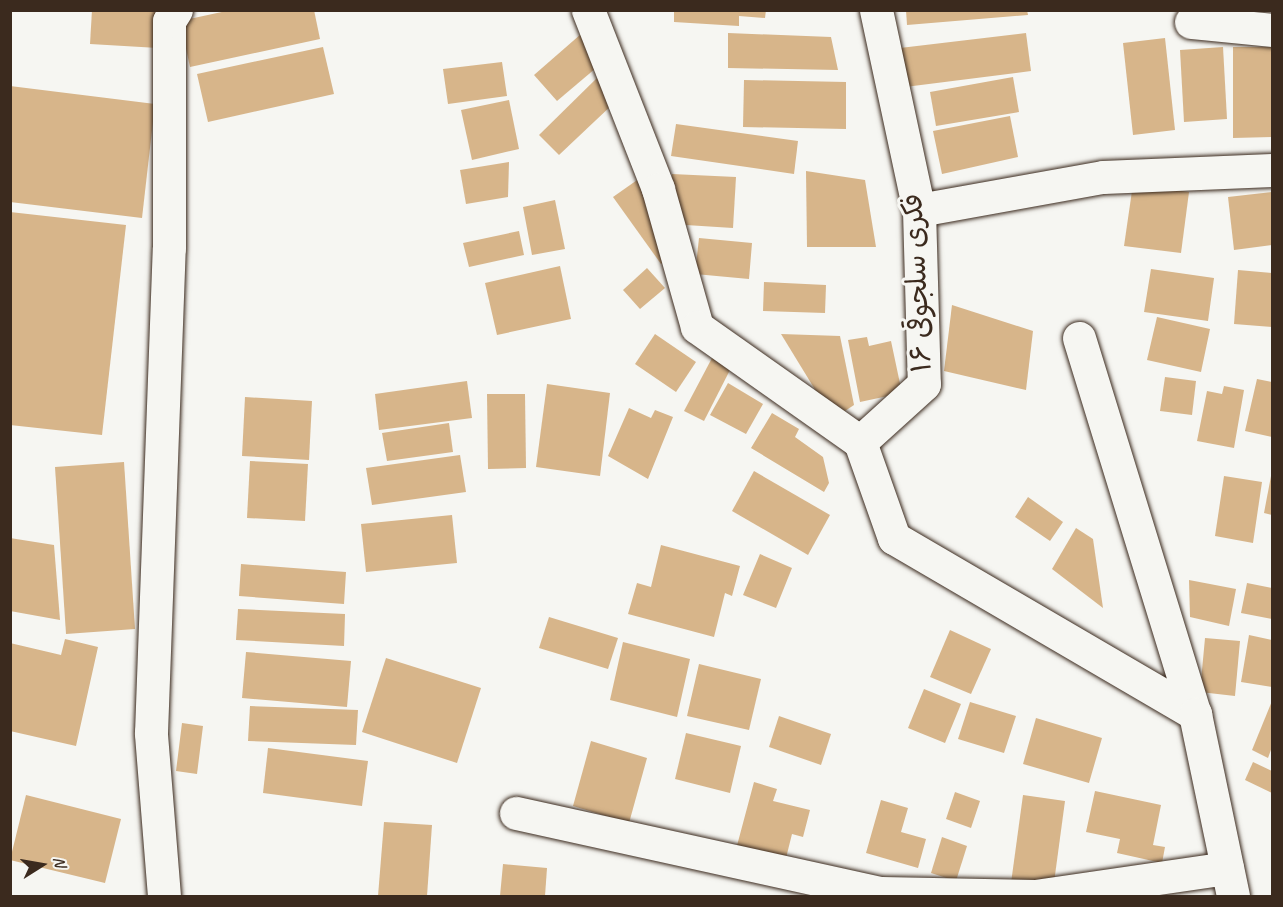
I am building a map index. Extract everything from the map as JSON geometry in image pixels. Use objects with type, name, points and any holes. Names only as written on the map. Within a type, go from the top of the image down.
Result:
[{"type":"street","points":[[164,897],[151,733],[169,248],[169,21],[176,10]]},
{"type":"street","points":[[588,10],[658,189],[697,327],[860,442],[894,538],[1195,714]]},
{"type":"street","name":"فکری سلجوقی ۱۶","points":[[860,442],[924,384],[919,210],[876,10]]},
{"type":"street","points":[[1191,22],[1272,30]]},
{"type":"street","points":[[919,210],[1103,177],[1272,170]]},
{"type":"street","points":[[516,813],[881,893],[1035,896],[1230,882],[1195,714],[1079,338]]},
{"type":"building","points":[[92,10],[161,10],[158,48],[90,44]]},
{"type":"building","points":[[231,10],[314,10],[320,39],[190,67],[180,21]]},
{"type":"building","points":[[674,10],[766,10],[765,18],[739,16],[739,26],[674,22]]},
{"type":"building","points":[[906,10],[1027,10],[1028,15],[907,25]]},
{"type":"building","points":[[728,33],[831,37],[838,70],[728,68]]},
{"type":"building","points":[[1026,33],[1031,71],[905,87],[900,48]]},
{"type":"building","points":[[581,34],[596,68],[557,101],[534,75]]},
{"type":"building","points":[[1165,38],[1175,130],[1133,135],[1123,43]]},
{"type":"building","points":[[323,47],[334,94],[208,122],[197,74]]},
{"type":"building","points":[[1223,47],[1227,119],[1184,122],[1180,50]]},
{"type":"building","points":[[1233,47],[1272,47],[1272,137],[1233,138]]},
{"type":"building","points":[[502,62],[507,96],[448,104],[443,69]]},
{"type":"building","points":[[600,75],[613,104],[559,155],[539,135]]},
{"type":"building","points":[[1013,77],[1019,112],[936,126],[930,92]]},
{"type":"building","points":[[744,80],[846,82],[846,129],[743,127]]},
{"type":"building","points":[[10,86],[155,104],[142,218],[10,202]]},
{"type":"building","points":[[509,100],[519,149],[472,160],[461,110]]},
{"type":"building","points":[[1010,116],[1018,157],[942,174],[933,131]]},
{"type":"building","points":[[676,124],[798,141],[794,174],[671,156]]},
{"type":"building","points":[[509,162],[508,197],[466,204],[460,170]]},
{"type":"building","points":[[806,171],[865,180],[876,247],[807,247]]},
{"type":"building","points":[[672,174],[736,177],[733,228],[670,224]]},
{"type":"building","points":[[640,178],[670,256],[661,264],[613,197]]},
{"type":"building","points":[[1133,184],[1189,192],[1181,253],[1124,246]]},
{"type":"building","points":[[1272,192],[1272,245],[1234,250],[1228,197]]},
{"type":"building","points":[[555,200],[565,249],[532,255],[523,207]]},
{"type":"building","points":[[10,212],[126,225],[102,435],[10,425]]},
{"type":"building","points":[[519,231],[524,255],[469,267],[463,243]]},
{"type":"building","points":[[699,238],[752,243],[749,279],[695,274]]},
{"type":"building","points":[[560,266],[571,319],[497,335],[485,283]]},
{"type":"building","points":[[647,268],[665,288],[640,309],[623,290]]},
{"type":"building","points":[[1151,269],[1214,278],[1208,321],[1144,312]]},
{"type":"building","points":[[1238,270],[1272,273],[1272,327],[1234,324]]},
{"type":"building","points":[[764,282],[826,285],[825,313],[763,311]]},
{"type":"building","points":[[952,305],[1033,331],[1026,390],[944,371]]},
{"type":"building","points":[[1157,317],[1210,329],[1201,372],[1147,360]]},
{"type":"building","points":[[655,334],[696,362],[676,392],[635,364]]},
{"type":"building","points":[[781,334],[840,336],[854,405],[833,419]]},
{"type":"building","points":[[867,337],[869,346],[891,341],[902,393],[860,402],[848,340]]},
{"type":"building","points":[[712,358],[731,368],[704,421],[684,411]]},
{"type":"building","points":[[1165,377],[1196,381],[1192,415],[1160,411]]},
{"type":"building","points":[[1257,379],[1272,382],[1272,437],[1245,431]]},
{"type":"building","points":[[467,381],[472,418],[379,430],[375,394]]},
{"type":"building","points":[[728,383],[763,404],[746,434],[710,415]]},
{"type":"building","points":[[547,384],[610,393],[600,476],[536,467]]},
{"type":"building","points":[[1224,386],[1244,390],[1234,448],[1197,441],[1207,391],[1222,394]]},
{"type":"building","points":[[487,394],[525,394],[526,468],[488,469]]},
{"type":"building","points":[[245,397],[312,401],[309,460],[242,456]]},
{"type":"building","points":[[629,408],[651,418],[655,410],[673,417],[648,479],[608,456]]},
{"type":"building","points":[[772,413],[799,429],[795,437],[823,457],[829,483],[824,492],[751,448]]},
{"type":"building","points":[[449,423],[453,452],[387,461],[382,433]]},
{"type":"building","points":[[460,455],[466,492],[372,505],[366,468]]},
{"type":"building","points":[[250,461],[308,464],[305,521],[247,518]]},
{"type":"building","points":[[124,462],[135,629],[66,634],[55,467]]},
{"type":"building","points":[[754,471],[830,515],[808,555],[732,511]]},
{"type":"building","points":[[1224,476],[1262,482],[1253,543],[1215,536]]},
{"type":"building","points":[[1272,477],[1272,515],[1264,513]]},
{"type":"building","points":[[1028,497],[1063,522],[1050,541],[1015,517]]},
{"type":"building","points":[[452,515],[457,563],[366,572],[361,524]]},
{"type":"building","points":[[1076,528],[1093,539],[1103,608],[1052,569]]},
{"type":"building","points":[[10,538],[54,545],[60,620],[10,611]]},
{"type":"building","points":[[661,545],[740,566],[732,596],[725,593],[714,637],[628,614],[637,583],[651,587]]},
{"type":"building","points":[[760,554],[792,568],[776,608],[743,595]]},
{"type":"building","points":[[241,564],[346,572],[344,604],[239,596]]},
{"type":"building","points":[[1189,580],[1236,589],[1229,626],[1190,617]]},
{"type":"building","points":[[1247,583],[1272,588],[1272,619],[1241,613]]},
{"type":"building","points":[[238,609],[345,614],[344,646],[236,640]]},
{"type":"building","points":[[549,617],[618,638],[608,669],[539,648]]},
{"type":"building","points":[[950,630],[991,649],[971,694],[930,677]]},
{"type":"building","points":[[1249,635],[1272,640],[1272,687],[1241,682]]},
{"type":"building","points":[[1205,638],[1240,641],[1235,696],[1200,692]]},
{"type":"building","points":[[65,639],[98,647],[76,746],[10,731],[10,643],[61,655]]},
{"type":"building","points":[[623,642],[690,659],[677,717],[610,700]]},
{"type":"building","points":[[246,652],[351,661],[347,707],[242,698]]},
{"type":"building","points":[[386,658],[481,688],[457,763],[362,732]]},
{"type":"building","points":[[699,664],[761,679],[749,730],[687,716]]},
{"type":"building","points":[[924,689],[961,704],[945,743],[908,728]]},
{"type":"building","points":[[1272,701],[1272,747],[1268,758],[1252,750]]},
{"type":"building","points":[[970,702],[1016,716],[1004,753],[958,739]]},
{"type":"building","points":[[250,706],[358,710],[356,745],[248,741]]},
{"type":"building","points":[[779,716],[831,734],[821,765],[769,747]]},
{"type":"building","points":[[1036,718],[1102,738],[1089,783],[1023,764]]},
{"type":"building","points":[[182,723],[203,726],[197,774],[176,771]]},
{"type":"building","points":[[686,733],[741,746],[730,793],[675,779]]},
{"type":"building","points":[[591,741],[647,758],[629,823],[573,806]]},
{"type":"building","points":[[268,748],[368,761],[362,806],[263,793]]},
{"type":"building","points":[[1253,762],[1272,771],[1272,793],[1245,780]]},
{"type":"building","points":[[754,782],[777,789],[773,801],[810,810],[803,837],[792,834],[784,866],[735,853]]},
{"type":"building","points":[[1095,791],[1161,805],[1153,845],[1165,847],[1162,863],[1117,853],[1120,839],[1086,832]]},
{"type":"building","points":[[955,792],[980,801],[971,828],[946,819]]},
{"type":"building","points":[[26,795],[121,819],[105,883],[10,860]]},
{"type":"building","points":[[1023,795],[1065,801],[1053,890],[1011,883]]},
{"type":"building","points":[[881,800],[908,808],[901,832],[926,839],[918,868],[866,853]]},
{"type":"building","points":[[384,822],[432,825],[427,896],[378,896]]},
{"type":"building","points":[[942,837],[967,846],[956,881],[931,873]]},
{"type":"building","points":[[503,864],[547,868],[545,896],[500,896]]}]
